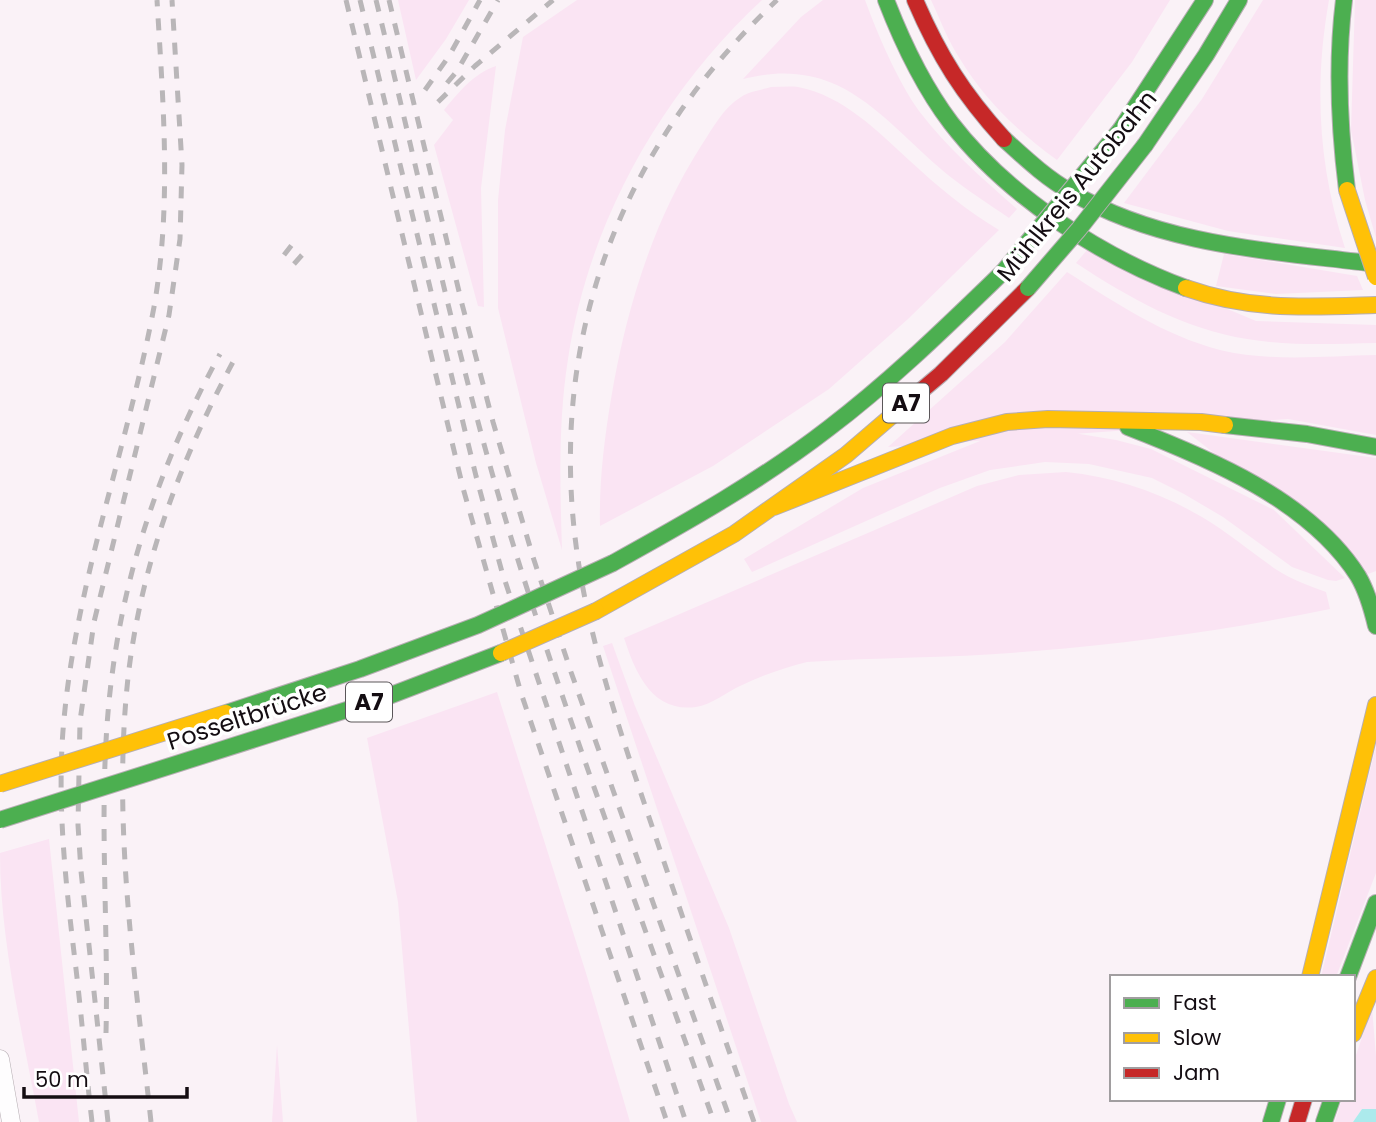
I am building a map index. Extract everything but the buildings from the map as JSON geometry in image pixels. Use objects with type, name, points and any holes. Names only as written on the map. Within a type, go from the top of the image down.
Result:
[{"type":"main road","points":[[886,0],[919,76],[965,140],[1001,175],[1078,233],[1161,279],[1199,293],[1242,304],[1283,307],[1376,305]]},
{"type":"main road","points":[[915,0],[948,70],[996,131],[1025,159],[1085,200],[1144,225],[1184,235],[1376,264]]},
{"type":"main road","name":"Mühlkreis Autobahn","points":[[612,563],[704,513],[828,428],[891,377],[1003,272],[1121,129],[1205,0]]},
{"type":"main road","name":"Mühlkreis Autobahn","points":[[620,600],[734,534],[846,455],[920,392],[1028,288],[1079,229],[1145,145],[1206,55],[1239,0]]},
{"type":"main road","points":[[1344,0],[1339,32],[1337,88],[1340,137],[1347,190],[1376,277]]},
{"type":"main road","points":[[1070,194],[1100,132]]},
{"type":"main road","points":[[774,507],[952,436],[1007,422],[1048,419],[1162,420],[1251,426],[1376,447]]},
{"type":"main road","points":[[1109,421],[1196,455],[1271,497],[1324,536],[1345,558],[1358,577],[1374,619]]},
{"type":"main road","name":"Posseltbrücke","points":[[0,784],[433,642],[517,609],[612,563]]},
{"type":"main road","name":"Posseltbrücke","points":[[0,820],[380,698],[497,655],[620,600]]},
{"type":"main road","points":[[1310,975],[1376,705]]},
{"type":"main road","points":[[1349,975],[1376,903]]},
{"type":"main road","points":[[1355,1029],[1376,978]]},
{"type":"main road","points":[[1271,1122],[1277,1101]]},
{"type":"main road","points":[[1297,1122],[1303,1101]]},
{"type":"main road","points":[[1324,1122],[1331,1101]]},
{"type":"street","points":[[0,1059],[11,1122]]},
{"type":"shaded area","points":[[398,0],[469,0],[446,39],[416,80]]},
{"type":"shaded area","points":[[577,0],[762,0],[692,76],[662,119],[635,163],[593,258],[578,308],[565,383],[560,454],[562,550],[536,463],[498,308],[498,200],[505,130],[523,37]]},
{"type":"shaded area","points":[[823,0],[865,0],[889,57],[911,99],[953,150],[1017,209],[1009,218],[948,175],[858,97],[834,84],[808,76],[778,74],[743,79],[801,17]]},
{"type":"shaded area","points":[[931,0],[1170,0],[1132,62],[1057,160],[1016,127],[980,88],[956,52]]},
{"type":"shaded area","points":[[1263,0],[1329,0],[1321,63],[1321,125],[1329,186],[1345,248],[1228,231],[1124,203],[1202,99]]},
{"type":"shaded area","points":[[1355,0],[1376,0],[1376,238],[1365,200],[1351,130]]},
{"type":"shaded area","points":[[496,66],[481,188],[484,307],[478,306],[434,145],[453,120],[444,110],[474,79]]},
{"type":"shaded area","points":[[771,87],[798,87],[845,106],[953,198],[999,230],[908,319],[829,389],[713,466],[600,526],[604,446],[617,366],[633,300],[655,236],[684,175],[714,125],[744,95]]},
{"type":"shaded area","points":[[1087,250],[1256,321],[1376,325],[1376,343],[1279,343],[1247,339],[1201,328],[1137,300],[1076,263]]},
{"type":"shaded area","points":[[1224,254],[1357,276],[1363,290],[1276,294],[1216,286]]},
{"type":"shaded area","points":[[1067,272],[1159,327],[1220,350],[1277,357],[1376,355],[1376,435],[1288,419],[888,447],[1005,342]]},
{"type":"shaded area","points":[[1187,432],[1376,458],[1376,571],[1368,574]]},
{"type":"shaded area","points":[[1074,433],[1151,449],[1274,510],[1345,578],[1328,580],[1292,567],[1223,517],[1152,478],[1089,464],[1045,462],[990,470],[940,488],[752,572],[744,559],[863,488],[990,437]]},
{"type":"shaded area","points":[[1066,472],[1119,482],[1186,508],[1283,574],[1326,592],[1330,609],[1256,623],[1072,648],[807,662],[757,678],[696,707],[680,707],[656,697],[634,664],[624,638],[977,486],[1019,475]]},
{"type":"shaded area","points":[[612,643],[635,706],[729,928],[797,1122],[761,1122],[603,646]]},
{"type":"shaded area","points":[[497,692],[630,1122],[417,1122],[398,902],[367,738]]},
{"type":"shaded area","points":[[1376,746],[1376,873],[1337,975],[1321,975]]},
{"type":"shaded area","points":[[49,839],[79,1122],[39,1122],[4,921],[0,853]]},
{"type":"shaded area","points":[[1372,1008],[1376,1109],[1362,1109],[1353,1122],[1335,1122],[1341,1101],[1355,1101],[1355,1058]]},
{"type":"shaded area","points":[[277,1045],[283,1122],[272,1122]]},
{"type":"water","points":[[1362,1109],[1376,1109],[1376,1122],[1353,1122]]},
{"type":"railway","points":[[92,1122],[66,875],[62,750],[64,719],[80,615],[143,359],[160,269],[164,154],[157,0]]},
{"type":"railway","points":[[108,1122],[81,871],[78,825],[80,721],[94,622],[169,315],[180,239],[182,165],[172,0]]},
{"type":"railway","points":[[346,0],[463,488],[521,693],[667,1122]]},
{"type":"railway","points":[[360,0],[476,476],[502,572],[686,1122]]},
{"type":"railway","points":[[376,0],[460,351],[497,491],[564,701],[714,1122]]},
{"type":"railway","points":[[389,0],[462,304],[533,557],[571,672],[731,1122]]},
{"type":"railway","points":[[425,90],[449,56],[480,0]]},
{"type":"railway","points":[[447,83],[457,71],[498,0]]},
{"type":"railway","points":[[438,102],[475,66],[553,0]]},
{"type":"railway","points":[[754,1122],[644,802],[602,668],[579,566],[571,485],[573,406],[584,330],[605,257],[635,187],[674,121],[721,59],[777,0]]},
{"type":"railway","points":[[284,255],[298,237]]},
{"type":"railway","points":[[294,264],[309,247]]},
{"type":"railway","points":[[106,1033],[104,804],[113,668],[128,586],[152,506],[166,467],[220,354]]},
{"type":"railway","points":[[151,1122],[132,953],[124,839],[124,726],[129,669],[144,588],[167,510],[198,434],[234,360]]},
{"type":"traffic: fast","points":[[886,0],[931,94],[951,123],[999,175],[1027,199],[1089,241],[1154,275],[1186,288]]},
{"type":"traffic: fast","points":[[1121,129],[1205,0]]},
{"type":"traffic: fast","points":[[1145,145],[1206,55],[1239,0]]},
{"type":"traffic: fast","points":[[1344,0],[1340,95],[1347,190]]},
{"type":"traffic: fast","points":[[1003,272],[1121,129]]},
{"type":"traffic: fast","points":[[1004,139],[1062,186],[1106,210],[1142,224],[1180,235],[1258,250],[1376,264]]},
{"type":"traffic: fast","points":[[1028,288],[1079,229],[1145,145]]},
{"type":"traffic: fast","points":[[613,563],[724,500],[804,447],[897,372],[1003,272]]},
{"type":"traffic: fast","points":[[1225,425],[1307,434],[1376,447]]},
{"type":"traffic: fast","points":[[1128,427],[1223,468],[1255,485],[1313,525],[1338,549],[1358,576],[1369,600],[1376,626]]},
{"type":"traffic: fast","points":[[226,713],[360,669],[478,625],[613,563]]},
{"type":"traffic: fast","points":[[0,820],[381,699],[501,653]]},
{"type":"traffic: fast","points":[[1349,975],[1376,903]]},
{"type":"traffic: fast","points":[[1271,1122],[1277,1101]]},
{"type":"traffic: fast","points":[[1324,1122],[1331,1101]]},
{"type":"traffic: slow","points":[[1347,190],[1376,277]]},
{"type":"traffic: slow","points":[[1186,288],[1234,301],[1257,304],[1303,307],[1376,305]]},
{"type":"traffic: slow","points":[[596,611],[734,534],[846,455],[909,401]]},
{"type":"traffic: slow","points":[[774,507],[952,436],[1007,422],[1048,419],[1201,422],[1225,425]]},
{"type":"traffic: slow","points":[[501,653],[596,611]]},
{"type":"traffic: slow","points":[[1310,975],[1376,705]]},
{"type":"traffic: slow","points":[[0,784],[226,713]]},
{"type":"traffic: slow","points":[[1355,1029],[1376,978]]},
{"type":"traffic: jam","points":[[915,0],[953,74],[1004,139]]},
{"type":"traffic: jam","points":[[909,401],[941,374],[1028,288]]},
{"type":"traffic: jam","points":[[1297,1122],[1303,1101]]}]
